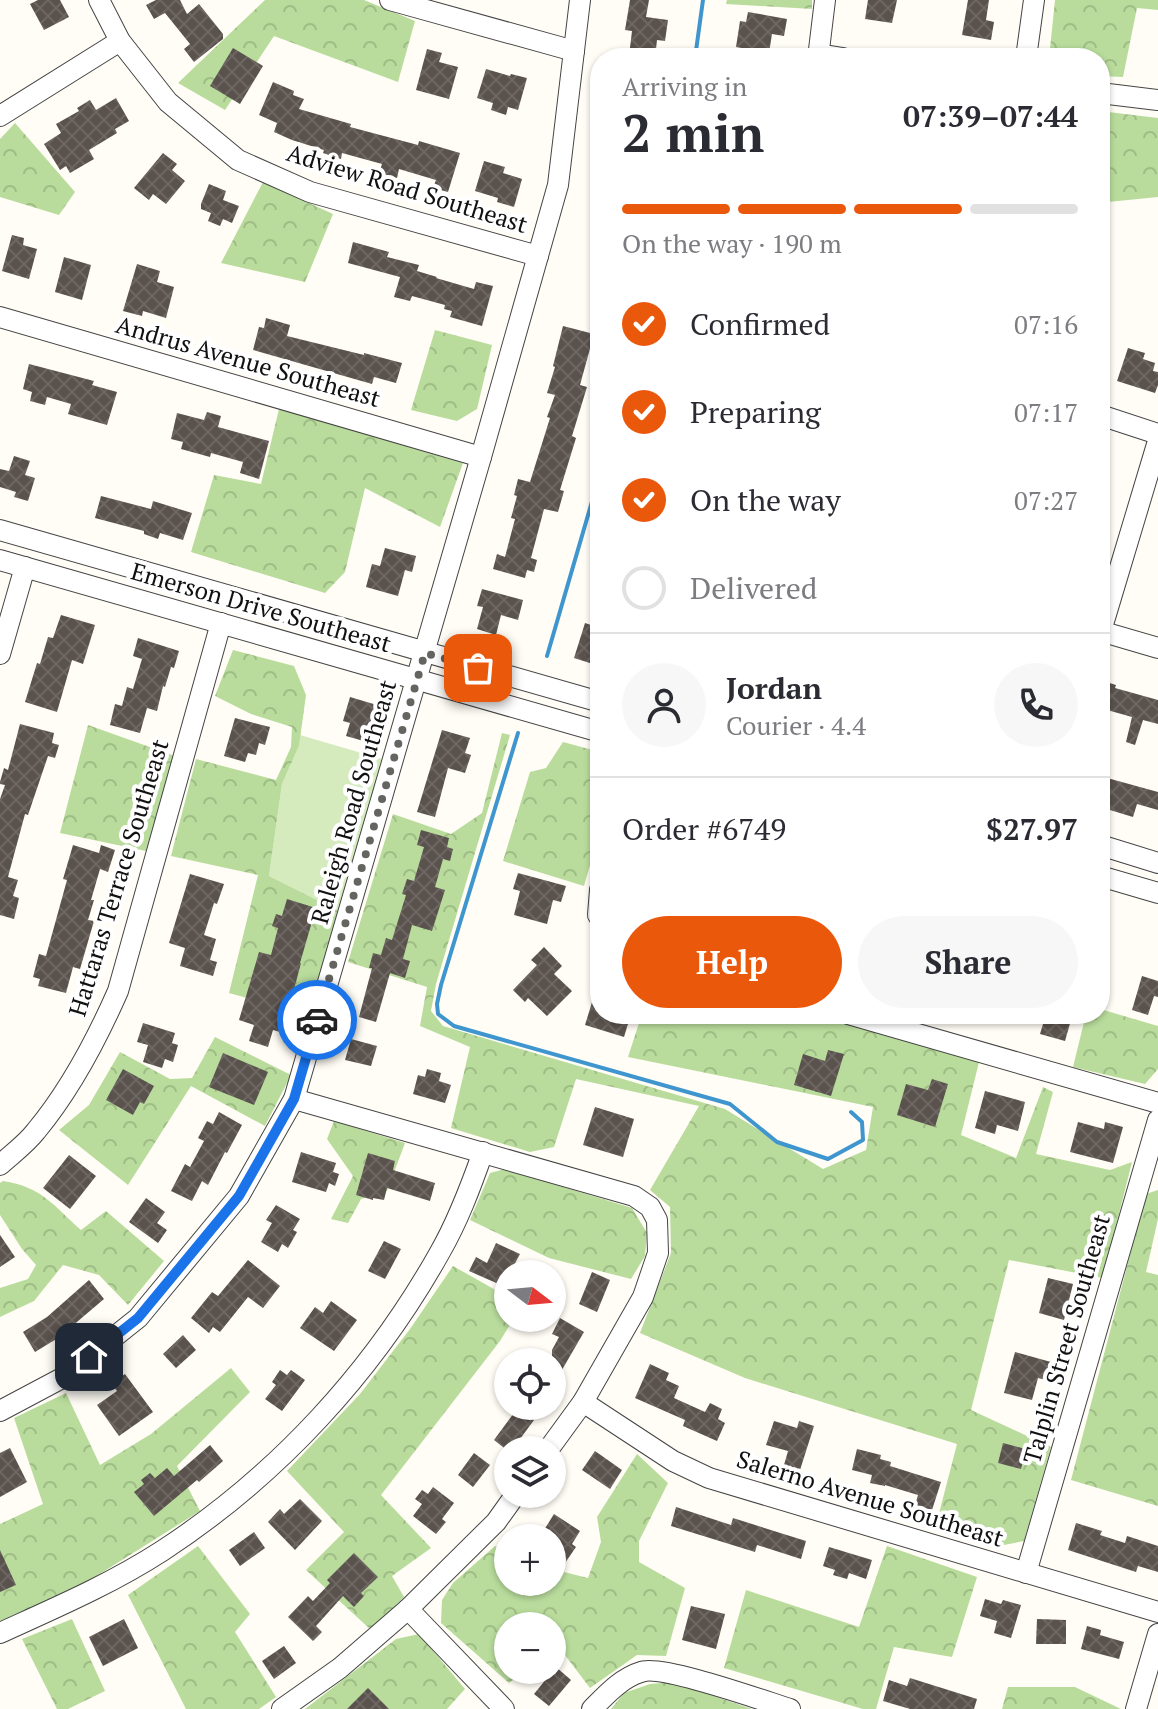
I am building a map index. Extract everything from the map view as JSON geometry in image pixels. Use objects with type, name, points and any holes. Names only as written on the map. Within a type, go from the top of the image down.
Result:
[{"type":"street","name":"Adview Road Southeast","points":[[99,0],[120,41],[168,102],[238,160],[310,192],[538,256]]},
{"type":"street","points":[[390,0],[574,51]]},
{"type":"street","name":"Raleigh Road Southeast","points":[[0,1411],[64,1377],[138,1318],[239,1196],[294,1099],[558,185],[580,0]]},
{"type":"street","points":[[819,48],[825,0]]},
{"type":"street","points":[[1027,48],[1034,0]]},
{"type":"street","points":[[0,116],[120,41]]},
{"type":"street","points":[[1110,94],[1158,100]]},
{"type":"street","name":"Andrus Avenue Southeast","points":[[0,317],[481,457]]},
{"type":"street","points":[[1110,418],[1158,434]]},
{"type":"street","points":[[1110,598],[1158,441]]},
{"type":"street","name":"Emerson Drive Southeast","points":[[0,530],[590,699]]},
{"type":"street","name":"Emerson Drive Southeast","points":[[0,560],[590,729]]},
{"type":"street","points":[[0,654],[25,567]]},
{"type":"street","name":"Hattaras Terrace Southeast","points":[[0,1165],[35,1133],[70,1084],[99,1036],[118,991],[221,623]]},
{"type":"street","points":[[1110,634],[1158,648]]},
{"type":"street","points":[[1110,848],[1158,863]]},
{"type":"street","points":[[1110,879],[1158,893]]},
{"type":"street","points":[[883,1024],[1158,1103]]},
{"type":"street","points":[[294,1099],[634,1196],[650,1207],[657,1220],[658,1253],[643,1297],[583,1402],[558,1436]]},
{"type":"street","name":"Talplin Street Southeast","points":[[1026,1573],[1158,1120]]},
{"type":"street","points":[[0,1633],[104,1585],[162,1551],[238,1496],[305,1434],[362,1368],[408,1306],[442,1250],[467,1197],[483,1152]]},
{"type":"street","name":"Salerno Avenue Southeast","points":[[583,1402],[673,1461],[709,1478],[1158,1612]]},
{"type":"street","points":[[282,1709],[340,1668],[408,1609],[496,1522],[506,1508]]},
{"type":"street","points":[[408,1609],[504,1709]]},
{"type":"street","points":[[1136,1709],[1158,1634]]},
{"type":"street","points":[[592,1709],[618,1685],[643,1670],[674,1674],[790,1709]]},
{"type":"green space","points":[[265,0],[364,0],[415,21],[398,82],[274,36],[225,110],[178,83]]},
{"type":"green space","points":[[727,0],[812,0],[812,9],[726,4]]},
{"type":"green space","points":[[1055,0],[1158,0],[1158,10],[1137,8],[1123,77],[1110,76],[1110,48],[1050,48]]},
{"type":"green space","points":[[1110,112],[1158,118],[1158,197],[1110,202]]},
{"type":"green space","points":[[15,123],[75,192],[59,215],[0,197],[0,139]]},
{"type":"green space","points":[[263,182],[333,214],[305,282],[221,263]]},
{"type":"green space","points":[[435,330],[492,345],[477,409],[457,421],[411,410]]},
{"type":"green space","points":[[279,409],[463,463],[440,527],[365,488],[345,572],[325,593],[191,552],[214,475],[261,484]]},
{"type":"green space","points":[[233,650],[294,666],[306,695],[299,746],[282,784],[269,876],[341,912],[308,1015],[229,993],[258,875],[171,856],[196,759],[276,780],[291,747],[292,727],[251,714],[215,696]]},
{"type":"green space","points":[[88,725],[175,756],[146,851],[60,833]]},
{"type":"green space","points":[[502,733],[510,735],[436,984],[431,1011],[443,1026],[725,1109],[823,1169],[866,1150],[873,1107],[628,1057],[639,1024],[859,1024],[980,1058],[961,1135],[1016,1158],[1043,1087],[1053,1092],[1036,1154],[1110,1170],[1132,1162],[1103,1278],[1009,1260],[971,1410],[1051,1447],[1024,1541],[994,1547],[936,1525],[957,1444],[745,1378],[640,1333],[671,1253],[670,1207],[650,1190],[699,1106],[576,1079],[554,1147],[530,1152],[451,1128],[470,1047],[420,1026],[427,987],[348,962],[393,814],[451,834],[482,813]]},
{"type":"green space","points":[[300,735],[382,759],[341,912],[269,876],[282,784],[299,746]]},
{"type":"green space","points":[[563,742],[590,749],[590,865],[584,886],[503,861],[530,772],[546,768]]},
{"type":"green space","points":[[1110,1012],[1158,1026],[1158,1069],[1145,1084],[1073,1067],[1084,1024],[1110,1024]]},
{"type":"green space","points":[[215,1037],[291,1075],[265,1126],[191,1086],[128,1185],[59,1130],[89,1105],[120,1052],[170,1079],[192,1078]]},
{"type":"green space","points":[[334,1121],[405,1143],[387,1191],[361,1199],[348,1223],[331,1219],[353,1176],[327,1139]]},
{"type":"green space","points":[[505,1169],[632,1208],[647,1233],[645,1256],[631,1279],[549,1258],[470,1220],[490,1173]]},
{"type":"green space","points":[[3,1181],[37,1193],[81,1230],[106,1211],[164,1261],[128,1305],[99,1275],[63,1265],[34,1301],[0,1317],[0,1288],[28,1279],[36,1265],[0,1215],[0,1183]]},
{"type":"green space","points":[[1158,1190],[1158,1219],[1146,1272],[1158,1275],[1158,1506],[1071,1480],[1146,1194]]},
{"type":"green space","points":[[453,1266],[494,1289],[494,1332],[505,1332],[381,1495],[431,1548],[392,1576],[404,1597],[371,1630],[306,1570],[344,1532],[287,1471],[360,1394]]},
{"type":"green space","points":[[231,1368],[250,1392],[177,1466],[200,1511],[79,1587],[0,1621],[0,1524],[43,1504],[14,1418],[66,1393],[100,1465],[151,1434]]},
{"type":"green space","points":[[637,1454],[668,1483],[639,1541],[639,1562],[685,1588],[666,1656],[637,1655],[590,1688],[566,1656],[566,1612],[494,1612],[494,1670],[441,1623],[442,1600],[453,1583],[494,1547],[494,1596],[566,1596],[566,1572],[588,1578],[601,1542],[597,1517]]},
{"type":"green space","points":[[198,1546],[250,1614],[235,1632],[276,1697],[259,1709],[186,1709],[128,1595]]},
{"type":"green space","points":[[887,1546],[977,1577],[952,1657],[894,1647],[876,1709],[863,1709],[724,1668],[746,1590],[859,1627]]},
{"type":"green space","points":[[72,1619],[105,1691],[68,1709],[57,1709],[22,1639]]},
{"type":"green space","points":[[419,1634],[465,1689],[447,1709],[305,1709],[396,1639]]},
{"type":"green space","points":[[673,1682],[752,1709],[611,1709],[624,1693],[650,1684]]},
{"type":"green space","points":[[1008,1687],[1075,1687],[1121,1709],[1002,1709]]},
{"type":"building","points":[[38,0],[60,0],[69,17],[44,30],[30,4]]},
{"type":"building","points":[[156,0],[180,0],[187,14],[199,4],[223,34],[223,39],[194,62],[184,49],[190,44],[165,13],[154,19],[146,5]]},
{"type":"building","points":[[630,0],[649,0],[646,17],[668,20],[665,41],[657,40],[656,48],[630,48],[632,31],[625,30]]},
{"type":"building","points":[[868,0],[897,0],[892,23],[865,19]]},
{"type":"building","points":[[968,0],[989,0],[986,20],[994,22],[991,40],[962,35]]},
{"type":"building","points":[[748,12],[787,19],[784,36],[772,34],[770,48],[736,47],[740,21],[746,22]]},
{"type":"building","points":[[233,48],[263,66],[240,104],[210,86]]},
{"type":"building","points":[[427,49],[442,53],[439,62],[458,67],[449,99],[416,90]]},
{"type":"building","points":[[486,69],[527,78],[518,110],[508,107],[506,115],[491,110],[493,103],[477,98]]},
{"type":"building","points":[[273,82],[304,99],[299,109],[351,124],[350,127],[460,153],[448,192],[433,188],[436,180],[399,169],[397,178],[379,173],[382,164],[342,153],[341,159],[274,132],[277,123],[259,115]]},
{"type":"building","points":[[116,98],[129,121],[115,129],[117,133],[89,150],[94,159],[70,173],[66,166],[60,170],[44,144],[61,133],[56,124],[79,111],[77,108],[90,100],[96,110]]},
{"type":"building","points":[[163,153],[177,164],[172,170],[185,181],[166,204],[153,194],[149,200],[134,188]]},
{"type":"building","points":[[484,161],[505,167],[503,173],[522,179],[514,207],[475,191]]},
{"type":"building","points":[[209,184],[226,191],[223,200],[239,206],[232,223],[223,219],[220,226],[208,221],[211,213],[201,209],[201,204]]},
{"type":"building","points":[[12,235],[24,238],[23,245],[37,249],[29,279],[2,271]]},
{"type":"building","points":[[353,242],[389,252],[387,257],[419,265],[417,271],[436,278],[474,289],[476,282],[493,286],[482,326],[450,317],[452,311],[444,309],[445,305],[412,296],[410,301],[394,297],[400,277],[348,263]]},
{"type":"building","points":[[64,257],[91,265],[82,300],[55,292]]},
{"type":"building","points":[[137,264],[160,271],[157,282],[174,287],[166,318],[143,311],[142,316],[123,311]]},
{"type":"building","points":[[266,318],[290,325],[287,336],[402,363],[396,383],[374,377],[372,384],[253,350],[259,327],[264,328]]},
{"type":"building","points":[[563,326],[590,333],[590,349],[580,385],[587,387],[560,490],[564,491],[558,512],[544,509],[531,558],[537,560],[534,572],[527,570],[525,578],[493,569],[497,554],[505,557],[515,519],[511,518],[518,479],[530,482],[550,418],[547,417],[555,395],[547,393]]},
{"type":"building","points":[[1128,348],[1145,353],[1143,359],[1155,363],[1153,371],[1158,372],[1158,385],[1155,393],[1117,381]]},
{"type":"building","points":[[29,364],[94,381],[92,385],[117,392],[107,425],[68,414],[71,404],[47,397],[45,405],[30,401],[32,392],[23,389]]},
{"type":"building","points":[[207,412],[221,416],[218,427],[269,441],[259,479],[240,473],[243,462],[181,449],[183,442],[171,439],[177,413],[204,420]]},
{"type":"building","points":[[14,456],[30,461],[25,475],[35,478],[28,501],[14,497],[16,492],[0,487],[0,469],[9,471]]},
{"type":"building","points":[[101,496],[151,509],[153,501],[192,513],[183,540],[160,533],[158,539],[144,534],[144,531],[95,518]]},
{"type":"building","points":[[385,548],[416,556],[412,572],[405,570],[398,596],[366,587],[372,564],[380,566]]},
{"type":"building","points":[[482,589],[523,600],[518,620],[501,615],[496,635],[477,629],[483,607],[477,606]]},
{"type":"building","points":[[61,615],[95,625],[83,664],[72,660],[57,712],[25,702],[37,663],[40,664],[48,637],[53,638]]},
{"type":"building","points":[[585,623],[590,625],[590,663],[574,658]]},
{"type":"building","points":[[138,638],[179,651],[174,668],[171,667],[163,686],[157,711],[147,708],[140,733],[110,725],[115,704],[122,706],[127,687],[133,689],[142,659],[133,656]]},
{"type":"building","points":[[1110,683],[1116,685],[1115,688],[1158,700],[1158,724],[1143,720],[1135,745],[1126,742],[1132,717],[1110,711]]},
{"type":"building","points":[[350,697],[377,705],[367,742],[346,736],[350,723],[343,721]]},
{"type":"building","points":[[235,718],[270,727],[265,745],[259,743],[256,755],[248,753],[245,762],[224,756]]},
{"type":"building","points":[[20,724],[54,733],[52,743],[59,745],[55,758],[48,756],[28,815],[25,814],[8,877],[18,880],[13,896],[19,898],[14,919],[0,915],[0,799],[5,785],[0,782],[4,768],[8,770]]},
{"type":"building","points":[[442,730],[470,738],[465,753],[471,755],[465,773],[448,768],[435,817],[417,812]]},
{"type":"building","points":[[1110,779],[1158,792],[1158,810],[1137,804],[1133,817],[1110,810]]},
{"type":"building","points":[[421,830],[449,838],[447,847],[453,849],[450,861],[443,859],[435,887],[445,890],[432,931],[412,925],[403,959],[410,961],[405,978],[390,973],[376,1022],[359,1017],[372,968],[369,968],[373,953],[381,955],[386,938],[392,940],[406,895],[402,894],[407,879],[414,881],[424,847],[417,845]]},
{"type":"building","points":[[73,845],[99,853],[101,845],[115,850],[108,872],[100,869],[88,920],[94,921],[80,969],[73,967],[66,993],[38,986],[40,979],[33,977],[39,954],[46,956],[67,880],[63,879]]},
{"type":"building","points":[[518,873],[566,886],[561,902],[553,900],[547,924],[514,915],[520,891],[513,889]]},
{"type":"building","points":[[190,874],[224,884],[204,935],[216,939],[210,960],[217,962],[213,976],[180,966],[185,948],[169,943]]},
{"type":"building","points":[[287,899],[316,908],[280,1032],[273,1030],[268,1047],[249,1041],[254,1025],[239,1020],[259,952],[271,955],[278,928],[272,926],[276,914],[282,916]]},
{"type":"building","points":[[544,947],[562,966],[554,974],[572,991],[547,1016],[528,998],[525,1002],[513,990],[537,965],[531,960]]},
{"type":"building","points":[[1142,976],[1158,981],[1158,997],[1154,996],[1148,1015],[1132,1010]]},
{"type":"building","points":[[590,1009],[590,1024],[628,1024],[624,1037],[585,1025]]},
{"type":"building","points":[[143,1023],[175,1033],[172,1043],[178,1045],[173,1062],[165,1059],[162,1068],[143,1062],[148,1045],[137,1042]]},
{"type":"building","points":[[1043,1024],[1070,1024],[1065,1041],[1040,1034]]},
{"type":"building","points":[[351,1039],[377,1046],[371,1066],[345,1060]]},
{"type":"building","points":[[828,1050],[844,1054],[831,1096],[794,1085],[803,1054],[825,1061]]},
{"type":"building","points":[[223,1053],[268,1072],[254,1105],[209,1087]]},
{"type":"building","points":[[123,1069],[154,1086],[144,1104],[140,1102],[133,1115],[106,1100]]},
{"type":"building","points":[[427,1069],[441,1073],[439,1081],[451,1085],[445,1103],[413,1094],[418,1075],[425,1077]]},
{"type":"building","points":[[932,1079],[948,1084],[935,1127],[897,1115],[906,1084],[928,1090]]},
{"type":"building","points":[[985,1091],[1025,1102],[1018,1131],[997,1125],[995,1134],[975,1128]]},
{"type":"building","points":[[595,1107],[634,1119],[623,1157],[583,1145]]},
{"type":"building","points":[[219,1112],[242,1125],[208,1185],[202,1181],[192,1201],[171,1191],[185,1164],[190,1167],[204,1141],[198,1138],[207,1121],[213,1124]]},
{"type":"building","points":[[1078,1122],[1104,1129],[1105,1122],[1123,1127],[1113,1163],[1070,1152]]},
{"type":"building","points":[[301,1152],[336,1163],[333,1172],[339,1174],[335,1186],[329,1183],[326,1192],[292,1182]]},
{"type":"building","points":[[368,1153],[395,1161],[393,1170],[435,1183],[430,1201],[387,1188],[384,1200],[356,1195]]},
{"type":"building","points":[[69,1155],[96,1176],[70,1209],[43,1188]]},
{"type":"building","points":[[146,1198],[165,1212],[157,1223],[167,1230],[158,1243],[129,1222]]},
{"type":"building","points":[[276,1205],[300,1219],[288,1248],[282,1244],[278,1252],[261,1242],[272,1223],[266,1220]]},
{"type":"building","points":[[0,1235],[15,1257],[0,1267]]},
{"type":"building","points":[[384,1241],[401,1249],[385,1279],[368,1271]]},
{"type":"building","points":[[496,1243],[520,1254],[517,1260],[494,1260],[494,1282],[469,1271],[476,1257],[487,1263]]},
{"type":"building","points":[[248,1260],[280,1286],[263,1308],[248,1297],[220,1332],[213,1327],[209,1333],[191,1318],[212,1292],[218,1296]]},
{"type":"building","points":[[592,1272],[610,1280],[597,1312],[579,1304]]},
{"type":"building","points":[[1048,1278],[1073,1284],[1064,1320],[1039,1313]]},
{"type":"building","points":[[89,1280],[104,1299],[58,1338],[35,1352],[23,1332],[47,1317]]},
{"type":"building","points":[[331,1301],[357,1320],[334,1351],[300,1328],[315,1307],[323,1313]]},
{"type":"building","points":[[566,1322],[584,1332],[566,1363],[566,1348],[553,1348],[559,1337],[552,1334],[566,1332]]},
{"type":"building","points":[[183,1335],[196,1350],[176,1368],[163,1354]]},
{"type":"building","points":[[1015,1352],[1051,1362],[1046,1380],[1038,1378],[1032,1400],[1004,1393]]},
{"type":"building","points":[[650,1364],[669,1373],[666,1380],[679,1386],[674,1398],[705,1412],[710,1403],[722,1409],[718,1419],[725,1423],[717,1441],[683,1426],[685,1420],[635,1398]]},
{"type":"building","points":[[280,1370],[287,1375],[291,1370],[305,1380],[282,1411],[265,1399],[276,1385],[272,1382]]},
{"type":"building","points":[[125,1374],[153,1412],[119,1436],[97,1405],[117,1391],[111,1383]]},
{"type":"building","points":[[509,1420],[534,1420],[522,1436],[497,1436]]},
{"type":"building","points":[[774,1421],[797,1428],[799,1421],[814,1426],[800,1470],[784,1465],[788,1451],[766,1445]]},
{"type":"building","points":[[1003,1443],[1026,1449],[1021,1469],[998,1463]]},
{"type":"building","points":[[210,1445],[223,1461],[154,1516],[134,1492],[144,1484],[141,1480],[150,1473],[155,1478],[167,1468],[174,1476]]},
{"type":"building","points":[[10,1448],[27,1482],[0,1497],[0,1453]]},
{"type":"building","points":[[857,1449],[881,1455],[880,1459],[891,1462],[890,1466],[941,1482],[932,1510],[915,1505],[918,1495],[870,1483],[872,1475],[852,1470]]},
{"type":"building","points":[[595,1451],[622,1470],[610,1489],[582,1470]]},
{"type":"building","points":[[474,1453],[490,1465],[473,1487],[458,1475]]},
{"type":"building","points":[[433,1487],[454,1503],[442,1519],[446,1522],[436,1534],[413,1516],[422,1504],[415,1499],[422,1490],[428,1494]]},
{"type":"building","points":[[300,1499],[322,1521],[295,1550],[268,1522],[280,1509],[284,1514]]},
{"type":"building","points":[[676,1507],[731,1525],[733,1518],[806,1541],[801,1559],[757,1545],[755,1552],[671,1526]]},
{"type":"building","points":[[554,1514],[580,1531],[572,1544],[576,1547],[566,1562],[566,1524],[548,1524]]},
{"type":"building","points":[[1076,1523],[1102,1531],[1100,1535],[1125,1543],[1127,1536],[1158,1546],[1158,1572],[1138,1566],[1136,1572],[1068,1550]]},
{"type":"building","points":[[254,1532],[265,1548],[240,1566],[229,1550]]},
{"type":"building","points":[[829,1547],[872,1560],[866,1579],[849,1573],[847,1579],[833,1575],[835,1570],[823,1566]]},
{"type":"building","points":[[0,1550],[16,1585],[0,1592]]},
{"type":"building","points":[[354,1553],[378,1577],[361,1593],[364,1596],[354,1607],[343,1596],[316,1626],[322,1632],[313,1641],[288,1617],[308,1596],[313,1601],[330,1583],[327,1580]]},
{"type":"building","points":[[985,1599],[1021,1605],[1011,1638],[994,1633],[997,1621],[980,1616]]},
{"type":"building","points":[[691,1606],[725,1614],[716,1649],[682,1640]]},
{"type":"building","points":[[124,1619],[138,1648],[103,1666],[89,1637]]},
{"type":"building","points":[[1037,1619],[1066,1620],[1066,1644],[1036,1644]]},
{"type":"building","points":[[1087,1626],[1101,1630],[1100,1635],[1124,1642],[1119,1659],[1081,1649]]},
{"type":"building","points":[[284,1646],[296,1663],[274,1679],[262,1661]]},
{"type":"building","points":[[566,1676],[571,1680],[549,1706],[534,1694],[542,1684],[566,1684]]},
{"type":"building","points":[[910,1678],[977,1699],[974,1709],[910,1709],[883,1701],[889,1680],[907,1686]]},
{"type":"building","points":[[368,1688],[389,1709],[347,1709]]},
{"type":"waterway","points":[[696,48],[703,0]]},
{"type":"waterway","points":[[547,656],[590,508]]},
{"type":"waterway","points":[[518,733],[441,985],[438,1014],[454,1026],[730,1104],[777,1142],[828,1159],[863,1140],[862,1122],[851,1112]]},
{"type":"way so far","points":[[317,1020],[425,653],[478,668]]},
{"type":"route","points":[[89,1357],[138,1318],[239,1196],[294,1099],[317,1020]]}]
